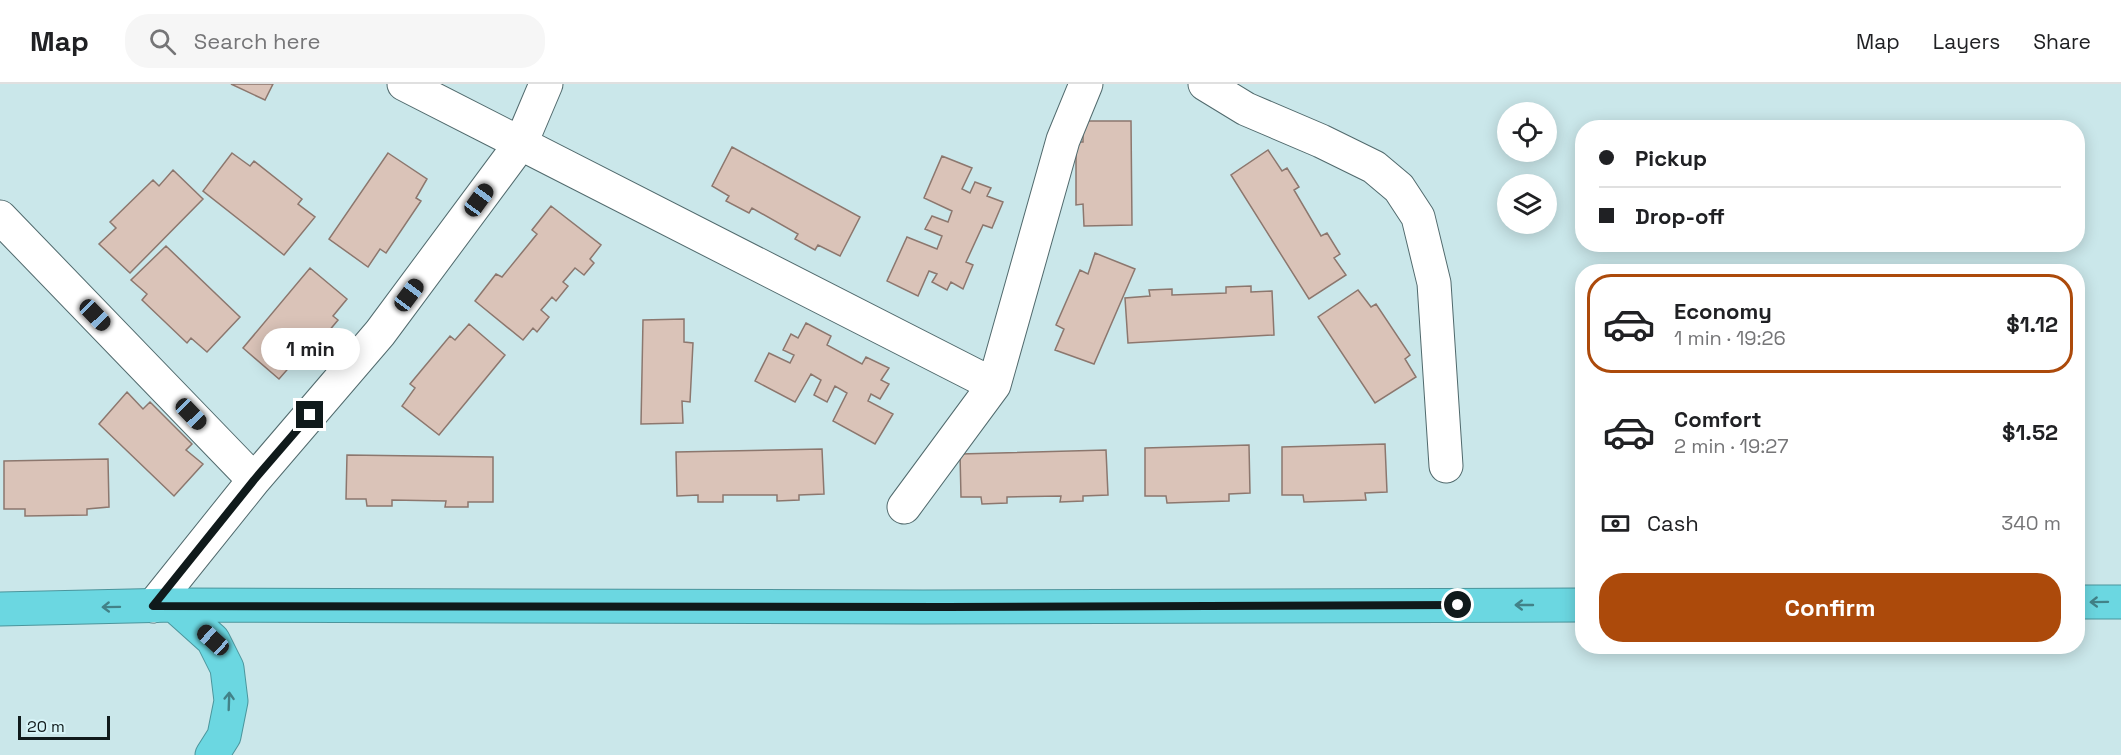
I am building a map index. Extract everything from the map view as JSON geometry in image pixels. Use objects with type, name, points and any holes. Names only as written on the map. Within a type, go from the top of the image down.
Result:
[{"type":"highway","points":[[2085,602],[2121,602]]},
{"type":"highway","points":[[0,609],[164,605],[959,607],[1575,605]]},
{"type":"highway","points":[[164,605],[213,640],[227,668],[231,701],[224,736],[212,755]]},
{"type":"street","points":[[404,84],[994,385]]},
{"type":"street","points":[[164,605],[254,480],[381,333],[521,143],[546,84]]},
{"type":"street","points":[[904,507],[994,385],[1064,140],[1086,84]]},
{"type":"street","points":[[1204,84],[1246,109],[1321,141],[1374,167],[1399,188],[1418,217],[1434,283],[1446,466]]},
{"type":"street","points":[[0,217],[254,480]]},
{"type":"building","points":[[231,84],[273,84],[265,100]]},
{"type":"building","points":[[1083,121],[1131,121],[1132,225],[1084,226],[1083,204],[1076,205],[1076,142],[1083,142]]},
{"type":"building","points":[[732,147],[860,217],[840,256],[818,245],[815,250],[795,239],[798,234],[752,208],[749,213],[726,201],[729,196],[712,186]]},
{"type":"building","points":[[1268,150],[1282,171],[1287,168],[1299,187],[1294,190],[1321,236],[1327,233],[1340,254],[1334,258],[1346,275],[1309,299],[1231,175]]},
{"type":"building","points":[[232,153],[250,166],[254,161],[302,199],[298,204],[315,217],[284,255],[203,191]]},
{"type":"building","points":[[388,153],[427,179],[416,198],[421,201],[386,253],[380,249],[368,267],[329,239]]},
{"type":"building","points":[[942,156],[972,168],[962,189],[970,193],[975,182],[991,188],[987,196],[1003,202],[992,228],[983,225],[966,262],[973,265],[963,289],[951,282],[947,290],[932,282],[937,274],[929,271],[918,296],[887,281],[907,237],[937,249],[942,236],[925,229],[932,216],[948,222],[952,211],[924,198]]},
{"type":"building","points":[[173,170],[203,199],[130,273],[99,244],[116,228],[110,222],[153,180],[159,186]]},
{"type":"building","points":[[551,206],[601,245],[590,259],[594,263],[584,275],[575,268],[563,282],[568,286],[556,301],[552,297],[541,310],[549,317],[537,332],[533,328],[523,340],[475,301],[496,274],[502,277],[537,234],[532,230]]},
{"type":"building","points":[[166,246],[240,317],[207,352],[191,338],[187,343],[142,300],[147,294],[131,280]]},
{"type":"building","points":[[1095,253],[1135,269],[1094,364],[1055,350],[1064,329],[1056,325],[1080,270],[1088,274]]},
{"type":"building","points":[[310,268],[347,299],[333,316],[338,320],[298,368],[293,363],[279,379],[243,348]]},
{"type":"building","points":[[1251,286],[1251,292],[1272,291],[1274,335],[1128,343],[1125,298],[1150,296],[1149,290],[1172,289],[1172,295],[1226,293],[1226,287]]},
{"type":"building","points":[[1358,290],[1371,307],[1376,304],[1410,355],[1405,359],[1416,377],[1375,403],[1318,317]]},
{"type":"building","points":[[684,319],[684,342],[693,343],[690,402],[682,401],[683,423],[641,424],[643,320]]},
{"type":"building","points":[[806,323],[831,336],[827,345],[862,364],[866,357],[889,368],[881,380],[889,384],[880,399],[871,394],[868,401],[893,414],[875,444],[833,421],[847,393],[835,386],[827,402],[814,395],[821,380],[811,374],[795,402],[755,381],[769,353],[790,363],[794,355],[783,350],[791,334],[798,338]]},
{"type":"building","points":[[469,324],[505,355],[439,435],[402,406],[415,388],[410,384],[450,336],[455,340]]},
{"type":"building","points":[[127,392],[143,409],[150,402],[192,444],[186,450],[203,464],[174,496],[99,424]]},
{"type":"building","points":[[1385,444],[1387,492],[1365,493],[1366,500],[1304,502],[1303,495],[1282,495],[1282,447]]},
{"type":"building","points":[[1249,445],[1250,493],[1229,494],[1229,501],[1167,503],[1166,496],[1145,496],[1145,448]]},
{"type":"building","points":[[822,449],[824,494],[799,495],[799,500],[777,501],[777,495],[723,495],[723,502],[698,502],[698,495],[677,496],[676,452]]},
{"type":"building","points":[[1106,450],[1108,495],[1083,496],[1083,501],[1060,502],[1061,496],[1007,497],[1007,503],[982,504],[981,497],[961,497],[960,454]]},
{"type":"building","points":[[347,455],[493,457],[493,502],[468,502],[468,507],[445,507],[446,501],[392,500],[392,506],[367,506],[366,499],[346,499]]},
{"type":"building","points":[[108,459],[109,507],[87,509],[87,515],[25,516],[25,509],[4,509],[4,461]]},
{"type":"route","points":[[310,415],[254,480],[153,606],[1458,605]]}]
